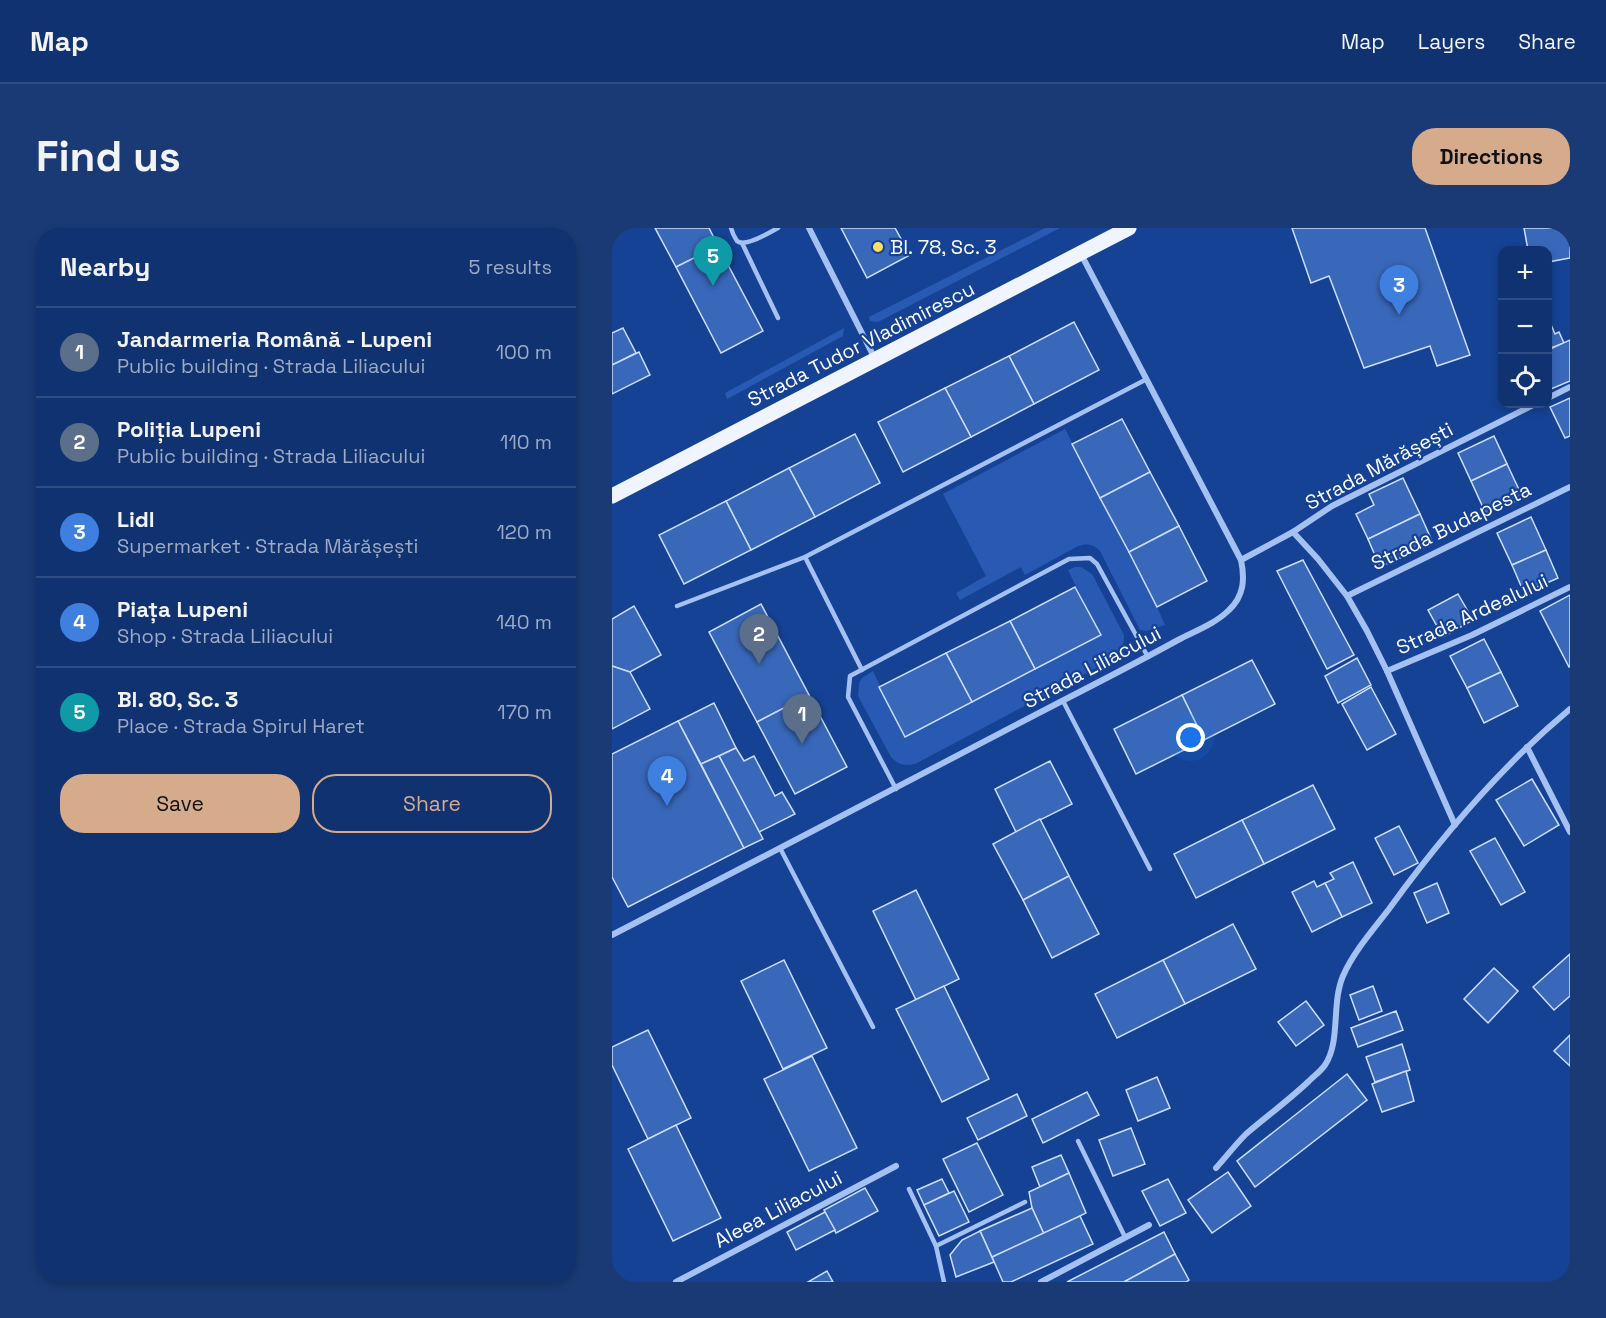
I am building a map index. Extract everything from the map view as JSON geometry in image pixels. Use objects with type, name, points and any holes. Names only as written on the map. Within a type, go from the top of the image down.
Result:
[{"type":"main road","name":"Strada Tudor Vladimirescu","points":[[612,496],[1129,228]]},
{"type":"street","points":[[809,228],[875,359]]},
{"type":"street","name":"Strada Liliacului","points":[[612,934],[1148,657],[1216,620],[1229,610],[1241,592],[1244,576],[1240,560],[1080,253]]},
{"type":"street","points":[[1552,396],[1570,387]]},
{"type":"street","name":"Strada Mărășești","points":[[1240,560],[1293,532],[1332,506],[1527,408]]},
{"type":"street","name":"Strada Budapesta","points":[[1347,596],[1570,486]]},
{"type":"street","name":"Strada Ardealului","points":[[1293,532],[1347,596],[1387,671],[1455,825]]},
{"type":"street","name":"Strada Ardealului","points":[[1387,671],[1472,635],[1570,587]]},
{"type":"street","points":[[1216,1168],[1245,1135],[1296,1093],[1323,1067],[1330,1056],[1342,978],[1358,949],[1455,825],[1527,747],[1570,710]]},
{"type":"street","points":[[1527,747],[1570,832]]},
{"type":"street","name":"Aleea Liliacului","points":[[676,1282],[896,1166]]},
{"type":"street","points":[[1041,1282],[1149,1225]]},
{"type":"lane","points":[[731,228],[737,241],[742,243],[747,243],[778,228]]},
{"type":"lane","points":[[742,243],[778,318]]},
{"type":"lane","points":[[677,606],[805,557],[1145,380]]},
{"type":"lane","points":[[805,557],[862,670]]},
{"type":"lane","points":[[896,789],[848,697],[850,676],[1069,559],[1090,558],[1097,564],[1148,657]]},
{"type":"lane","points":[[1063,701],[1150,869]]},
{"type":"lane","points":[[780,848],[873,1027]]},
{"type":"lane","points":[[1078,1141],[1125,1238]]},
{"type":"lane","points":[[909,1189],[936,1246],[944,1282]]},
{"type":"lane","points":[[936,1246],[1025,1202]]},
{"type":"shaded area","points":[[1045,228],[1060,228],[878,322],[870,321],[869,317]]},
{"type":"shaded area","points":[[844,328],[843,336],[727,399],[725,393]]},
{"type":"shaded area","points":[[1065,429],[1165,625],[1147,631],[1140,630],[1100,551],[1090,545],[1078,546],[1025,575],[1021,567],[960,600],[956,593],[986,576],[943,494]]},
{"type":"shaded area","points":[[1081,567],[1092,574],[1124,635],[1123,651],[1119,656],[915,764],[902,764],[891,757],[858,696],[859,683],[862,678],[873,671],[905,736],[1100,635],[1068,570]]},
{"type":"building","points":[[655,228],[709,228],[718,246],[676,267]]},
{"type":"building","name":"Bl. 78, Sc. 3","points":[[841,228],[895,228],[910,255],[867,278]]},
{"type":"building","points":[[1292,228],[1425,228],[1470,355],[1437,366],[1430,346],[1364,368],[1329,276],[1311,283]]},
{"type":"building","points":[[1524,228],[1570,228],[1570,258],[1552,261],[1552,246],[1527,246]]},
{"type":"building","points":[[718,246],[763,331],[721,353],[676,267]]},
{"type":"building","points":[[1074,322],[1099,370],[1034,404],[1009,356]]},
{"type":"building","points":[[1552,327],[1555,334],[1559,332],[1564,343],[1552,348]]},
{"type":"building","points":[[623,328],[636,353],[612,365],[612,333]]},
{"type":"building","points":[[1570,340],[1570,381],[1552,389],[1552,354],[1552,348]]},
{"type":"building","points":[[639,352],[650,375],[612,394],[612,365]]},
{"type":"building","points":[[1009,356],[1034,404],[971,437],[945,388]]},
{"type":"building","points":[[945,388],[971,437],[903,472],[878,422]]},
{"type":"building","points":[[1570,398],[1570,436],[1565,438],[1550,408]]},
{"type":"building","points":[[1122,419],[1150,472],[1100,498],[1072,444]]},
{"type":"building","points":[[855,434],[880,483],[815,517],[789,468]]},
{"type":"building","points":[[1494,436],[1507,464],[1471,481],[1458,453]]},
{"type":"building","points":[[1507,464],[1523,498],[1486,514],[1471,481]]},
{"type":"building","points":[[789,468],[815,517],[751,550],[726,501]]},
{"type":"building","points":[[1150,472],[1179,526],[1129,552],[1100,498]]},
{"type":"building","points":[[1403,478],[1420,514],[1368,539],[1356,514],[1374,505],[1369,494]]},
{"type":"building","points":[[726,501],[751,550],[684,584],[659,535]]},
{"type":"building","points":[[1420,514],[1433,543],[1380,567],[1368,539]]},
{"type":"building","points":[[1531,517],[1546,550],[1512,565],[1497,533]]},
{"type":"building","points":[[1179,526],[1207,581],[1157,607],[1129,552]]},
{"type":"building","points":[[1546,550],[1558,578],[1524,593],[1512,565]]},
{"type":"building","points":[[1303,560],[1354,655],[1327,669],[1277,571]]},
{"type":"building","points":[[1075,587],[1101,635],[1035,669],[1010,621]]},
{"type":"building","points":[[1458,594],[1473,620],[1443,637],[1428,610]]},
{"type":"building","points":[[1570,595],[1570,666],[1569,667],[1540,611]]},
{"type":"building","points":[[761,604],[809,695],[757,722],[709,632]]},
{"type":"building","points":[[634,606],[661,655],[630,672],[612,666],[612,619]]},
{"type":"building","points":[[1010,621],[1035,669],[972,702],[946,653]]},
{"type":"building","points":[[1484,639],[1501,672],[1467,688],[1450,656]]},
{"type":"building","points":[[946,653],[972,702],[905,737],[879,687]]},
{"type":"building","points":[[1357,658],[1371,685],[1338,703],[1325,676]]},
{"type":"building","points":[[1252,660],[1275,704],[1204,740],[1182,695]]},
{"type":"building","points":[[612,666],[630,672],[650,709],[612,729]]},
{"type":"building","points":[[1501,672],[1518,706],[1484,723],[1467,688]]},
{"type":"building","points":[[1371,687],[1396,734],[1367,750],[1342,704]]},
{"type":"building","points":[[809,695],[847,767],[795,794],[757,722]]},
{"type":"building","points":[[1182,695],[1204,740],[1136,774],[1114,729]]},
{"type":"building","points":[[714,703],[736,748],[701,764],[678,721]]},
{"type":"building","points":[[678,721],[744,848],[628,907],[612,877],[612,754]]},
{"type":"building","points":[[736,748],[744,761],[754,756],[775,796],[782,792],[795,814],[759,832],[719,756]]},
{"type":"building","points":[[719,756],[763,839],[744,848],[701,764]]},
{"type":"building","points":[[1050,761],[1072,804],[1016,832],[995,789]]},
{"type":"building","points":[[1532,779],[1559,825],[1524,846],[1496,800]]},
{"type":"building","points":[[1313,785],[1335,829],[1264,864],[1242,820]]},
{"type":"building","points":[[1040,819],[1069,876],[1023,900],[993,844]]},
{"type":"building","points":[[1242,820],[1264,864],[1196,898],[1174,854]]},
{"type":"building","points":[[1399,826],[1418,863],[1394,875],[1375,838]]},
{"type":"building","points":[[1495,838],[1525,892],[1501,905],[1470,851]]},
{"type":"building","points":[[1353,862],[1372,903],[1342,917],[1325,883],[1334,879],[1330,873]]},
{"type":"building","points":[[1069,876],[1099,934],[1052,958],[1023,900]]},
{"type":"building","points":[[1314,881],[1317,887],[1325,883],[1342,917],[1312,932],[1292,892]]},
{"type":"building","points":[[1437,883],[1449,913],[1427,923],[1414,893]]},
{"type":"building","points":[[916,890],[959,979],[916,1000],[873,911]]},
{"type":"building","points":[[1233,924],[1256,969],[1185,1004],[1163,960]]},
{"type":"building","points":[[1570,954],[1570,996],[1554,1010],[1533,987]]},
{"type":"building","points":[[784,960],[827,1048],[783,1069],[741,981]]},
{"type":"building","points":[[1163,960],[1185,1004],[1117,1038],[1095,994]]},
{"type":"building","points":[[1494,968],[1518,991],[1488,1023],[1464,999]]},
{"type":"building","points":[[944,986],[989,1079],[942,1102],[896,1009]]},
{"type":"building","points":[[1373,986],[1382,1011],[1359,1020],[1350,995]]},
{"type":"building","points":[[1306,1001],[1324,1025],[1296,1046],[1278,1022]]},
{"type":"building","points":[[1396,1011],[1403,1030],[1358,1047],[1351,1028]]},
{"type":"building","points":[[648,1030],[691,1118],[648,1139],[612,1065],[612,1047]]},
{"type":"building","points":[[1570,1035],[1570,1066],[1554,1051]]},
{"type":"building","points":[[1402,1044],[1410,1070],[1375,1082],[1366,1057]]},
{"type":"building","points":[[812,1056],[857,1148],[809,1171],[764,1079]]},
{"type":"building","points":[[1406,1071],[1414,1101],[1382,1112],[1372,1084]]},
{"type":"building","points":[[1347,1074],[1367,1100],[1255,1187],[1237,1161]]},
{"type":"building","points":[[1157,1077],[1170,1108],[1138,1121],[1126,1090]]},
{"type":"building","points":[[1087,1092],[1099,1115],[1043,1143],[1032,1119]]},
{"type":"building","points":[[1017,1094],[1027,1116],[978,1140],[967,1118]]},
{"type":"building","points":[[676,1125],[721,1218],[673,1241],[628,1149]]},
{"type":"building","points":[[1131,1128],[1145,1164],[1113,1176],[1099,1140]]},
{"type":"building","points":[[977,1143],[1003,1195],[969,1212],[943,1159]]},
{"type":"building","points":[[1061,1155],[1069,1173],[1040,1187],[1032,1167]]},
{"type":"building","points":[[1228,1172],[1251,1206],[1212,1233],[1188,1200]]},
{"type":"building","points":[[1069,1173],[1086,1213],[1044,1234],[1032,1208],[1029,1192]]},
{"type":"building","points":[[942,1179],[949,1193],[924,1205],[917,1190]]},
{"type":"building","points":[[1168,1179],[1186,1213],[1160,1226],[1142,1191]]},
{"type":"building","points":[[865,1188],[878,1211],[836,1233],[824,1210]]},
{"type":"building","points":[[954,1191],[969,1222],[939,1236],[924,1205]]},
{"type":"building","points":[[1032,1208],[1044,1234],[992,1257],[980,1231]]},
{"type":"building","points":[[825,1212],[835,1230],[796,1250],[787,1232]]},
{"type":"building","points":[[1080,1216],[1093,1244],[1011,1282],[1003,1282],[992,1257]]},
{"type":"building","points":[[980,1231],[994,1262],[956,1277],[950,1255],[962,1240]]},
{"type":"building","points":[[1164,1232],[1175,1254],[1124,1282],[1067,1282]]},
{"type":"building","points":[[1175,1254],[1189,1280],[1186,1282],[1124,1282]]},
{"type":"building","points":[[827,1271],[833,1282],[808,1282]]},
{"type":"place","name":"Bl. 78, Sc. 3","points":[[878,247]]},
{"type":"place","name":"Bl. 80, Sc. 3","points":[[713,286]]},
{"type":"place","name":"Lidl","points":[[1399,315]]},
{"type":"place","name":"Poliția Lupeni","points":[[759,664]]},
{"type":"place","name":"Jandarmeria Română - Lupeni","points":[[802,744]]},
{"type":"place","name":"Piața Lupeni","points":[[667,806]]}]
